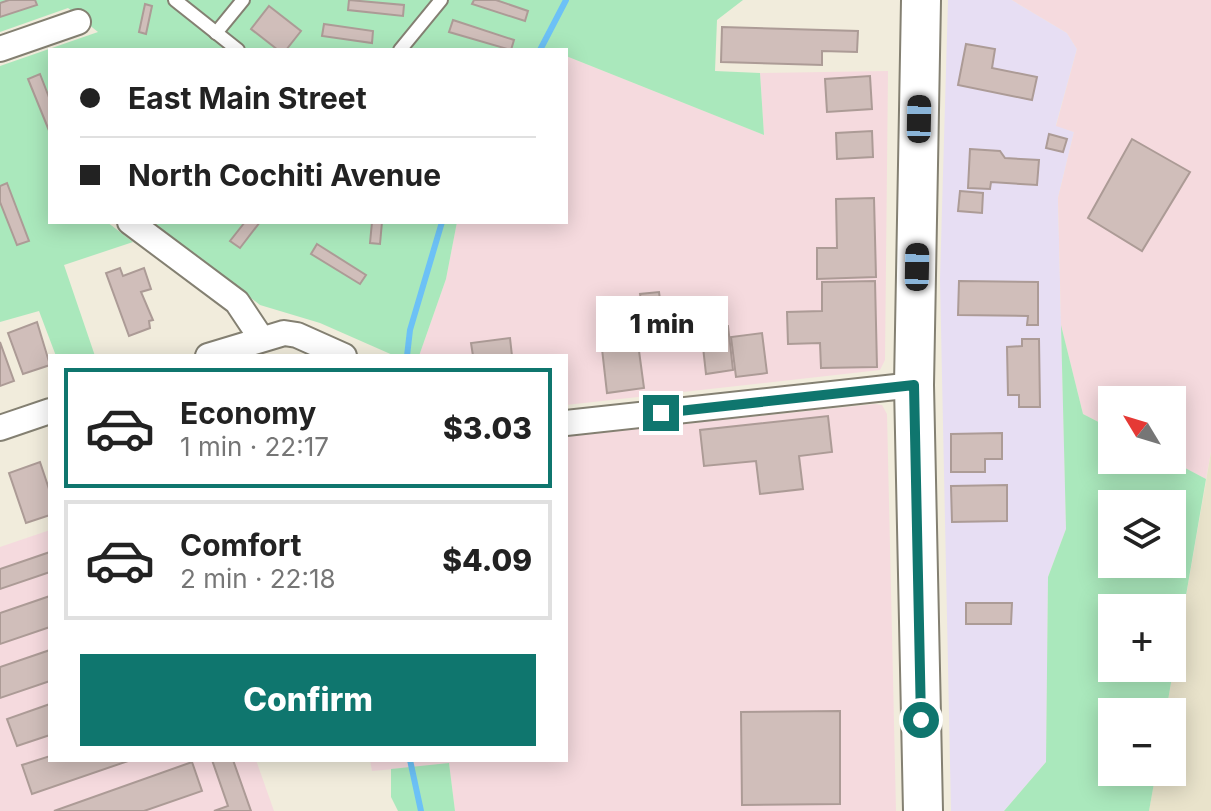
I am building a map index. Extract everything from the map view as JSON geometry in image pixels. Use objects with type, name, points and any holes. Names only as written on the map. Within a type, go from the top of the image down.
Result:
[{"type":"main road","points":[[921,0],[914,385],[923,811]]},
{"type":"street","points":[[0,49],[78,22]]},
{"type":"street","points":[[133,224],[237,302],[261,338]]},
{"type":"street","points":[[214,354],[284,333],[297,335],[340,354]]},
{"type":"street","points":[[568,423],[914,385]]},
{"type":"street","points":[[0,428],[48,412]]},
{"type":"lane","points":[[175,0],[235,48]]},
{"type":"lane","points":[[216,33],[243,0]]},
{"type":"lane","points":[[402,48],[441,0]]},
{"type":"shaded area","points":[[948,0],[1012,0],[1067,33],[1077,49],[1056,125],[1074,132],[1058,198],[1066,529],[1048,577],[1046,762],[1004,811],[951,811],[940,279]]},
{"type":"shaded area","points":[[1012,0],[1211,0],[1211,452],[1206,479],[1186,468],[1186,386],[1098,386],[1098,422],[1083,414],[1061,325],[1058,198],[1074,132],[1056,126],[1077,49],[1067,33]]},
{"type":"shaded area","points":[[568,57],[764,135],[760,73],[888,71],[885,360],[880,370],[568,405],[568,354],[420,354],[446,279],[457,224],[568,224]]},
{"type":"shaded area","points":[[882,405],[887,414],[896,811],[455,811],[449,764],[372,771],[370,762],[568,762],[568,436]]},
{"type":"shaded area","points":[[1211,452],[1211,811],[1149,811],[1153,786],[1186,786],[1186,698],[1168,698],[1171,682],[1186,682],[1186,596]]},
{"type":"shaded area","points":[[48,531],[48,762],[257,762],[274,811],[0,811],[0,547]]},
{"type":"green space","points":[[0,0],[743,0],[717,20],[715,71],[760,73],[764,135],[568,57],[568,48],[52,48],[98,32],[68,8],[0,32]]},
{"type":"green space","points":[[48,49],[48,224],[110,224],[133,242],[64,265],[94,354],[55,354],[39,311],[0,322],[0,66]]},
{"type":"green space","points":[[156,224],[457,224],[446,279],[420,354],[390,354],[320,323],[260,305]]},
{"type":"green space","points":[[1061,325],[1083,414],[1098,422],[1098,474],[1186,474],[1186,468],[1206,479],[1186,596],[1098,594],[1098,682],[1171,682],[1168,698],[1098,698],[1098,786],[1153,786],[1149,811],[1004,811],[1046,762],[1048,577],[1066,529]]},
{"type":"green space","points":[[449,763],[455,811],[398,811],[391,797],[391,769]]},
{"type":"building","points":[[35,0],[37,5],[0,17],[0,3]]},
{"type":"building","points":[[349,0],[404,5],[403,16],[348,10]]},
{"type":"building","points":[[474,0],[496,0],[528,11],[525,21],[472,4]]},
{"type":"building","points":[[145,4],[152,6],[146,34],[139,32]]},
{"type":"building","points":[[269,6],[301,31],[288,48],[275,48],[251,29]]},
{"type":"building","points":[[453,20],[514,40],[512,48],[504,48],[449,32]]},
{"type":"building","points":[[324,24],[373,31],[372,43],[322,36]]},
{"type":"building","points":[[722,27],[858,31],[857,52],[822,51],[822,65],[721,62]]},
{"type":"building","points":[[966,44],[995,49],[992,68],[1037,77],[1032,100],[958,85]]},
{"type":"building","points":[[40,74],[48,95],[48,128],[28,79]]},
{"type":"building","points":[[870,76],[872,109],[827,112],[825,79]]},
{"type":"building","points":[[872,131],[873,157],[837,159],[836,133]]},
{"type":"building","points":[[1049,134],[1067,139],[1063,152],[1046,148]]},
{"type":"building","points":[[1132,139],[1190,172],[1142,251],[1088,218]]},
{"type":"building","points":[[970,149],[1000,151],[1005,158],[1039,160],[1037,185],[991,182],[990,189],[968,188]]},
{"type":"building","points":[[7,183],[29,241],[17,245],[0,202],[0,186]]},
{"type":"building","points":[[960,191],[983,193],[982,213],[958,211]]},
{"type":"building","points":[[874,198],[876,277],[817,279],[817,248],[837,248],[836,199]]},
{"type":"building","points":[[243,224],[258,224],[240,248],[230,241]]},
{"type":"building","points":[[372,224],[382,224],[380,244],[370,243]]},
{"type":"building","points":[[317,244],[366,275],[360,284],[311,254]]},
{"type":"building","points":[[120,268],[123,276],[144,268],[151,289],[141,292],[153,320],[149,321],[150,328],[129,336],[106,273]]},
{"type":"building","points":[[875,281],[877,367],[821,368],[820,343],[788,344],[787,312],[822,311],[822,282]]},
{"type":"building","points":[[959,281],[1038,282],[1038,325],[1027,325],[1028,316],[958,315]]},
{"type":"building","points":[[659,292],[664,330],[645,332],[640,294]]},
{"type":"building","points":[[635,307],[637,326],[616,328],[615,309]]},
{"type":"building","points":[[37,322],[48,366],[23,374],[8,333]]},
{"type":"building","points":[[728,326],[733,370],[706,374],[701,329]]},
{"type":"building","points":[[762,333],[767,373],[736,377],[731,337]]},
{"type":"building","points":[[637,336],[644,388],[607,393],[601,340]]},
{"type":"building","points":[[510,338],[512,354],[473,354],[471,343]]},
{"type":"building","points":[[1022,339],[1039,339],[1040,407],[1019,407],[1019,395],[1008,395],[1007,347],[1022,346]]},
{"type":"building","points":[[0,342],[14,381],[0,386]]},
{"type":"building","points":[[828,416],[832,452],[799,456],[803,489],[760,494],[756,461],[704,466],[700,430]]},
{"type":"building","points":[[1002,433],[1002,459],[985,459],[985,472],[951,472],[951,434]]},
{"type":"building","points":[[40,462],[48,486],[48,516],[26,523],[9,473]]},
{"type":"building","points":[[1007,485],[1007,521],[952,522],[951,486]]},
{"type":"building","points":[[48,553],[48,573],[0,589],[0,569]]},
{"type":"building","points":[[48,597],[48,628],[0,644],[0,613]]},
{"type":"building","points":[[966,603],[1012,603],[1011,624],[966,624]]},
{"type":"building","points":[[48,651],[48,682],[0,698],[0,667]]},
{"type":"building","points":[[48,705],[48,736],[17,746],[7,719]]},
{"type":"building","points":[[840,711],[840,804],[742,805],[741,712]]},
{"type":"building","points":[[48,757],[48,762],[125,762],[32,794],[22,765]]},
{"type":"building","points":[[192,762],[202,791],[144,811],[54,811]]},
{"type":"building","points":[[213,762],[234,762],[251,811],[214,811],[228,806]]},
{"type":"waterway","points":[[541,48],[566,0]]},
{"type":"waterway","points":[[407,354],[410,330],[441,224]]},
{"type":"waterway","points":[[410,762],[421,811]]},
{"type":"route","points":[[661,413],[914,385],[921,720]]}]
